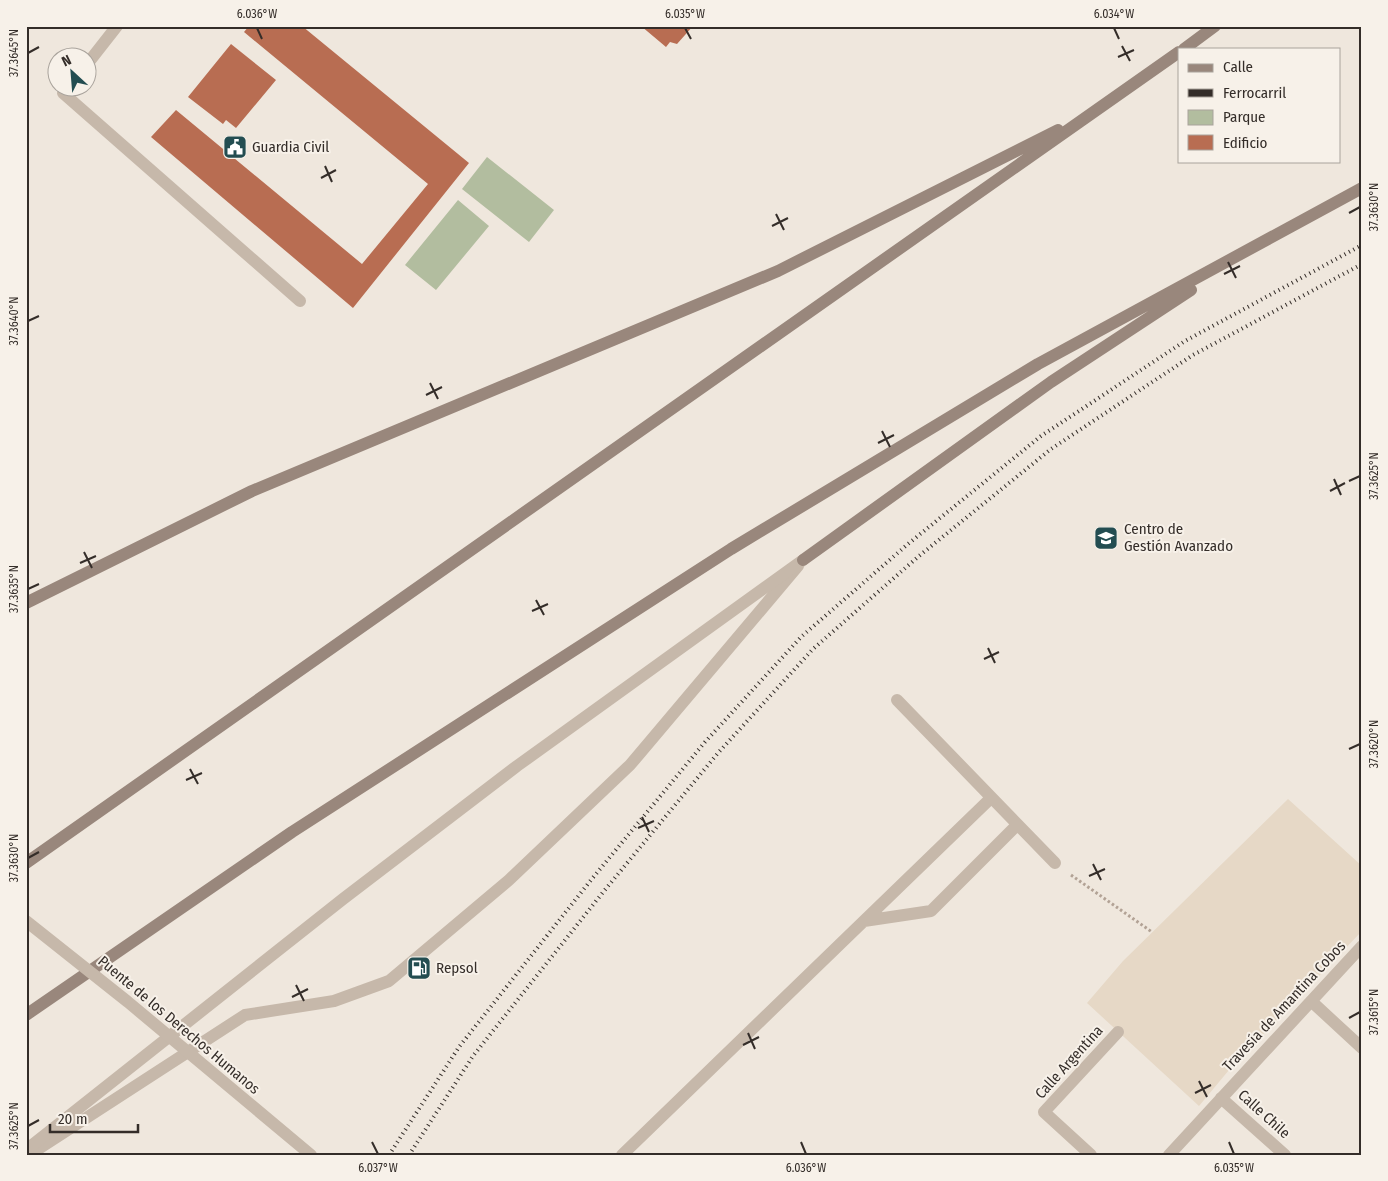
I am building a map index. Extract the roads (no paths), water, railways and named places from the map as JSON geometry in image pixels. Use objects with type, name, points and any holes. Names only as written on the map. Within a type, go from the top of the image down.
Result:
[{"type":"main road","points":[[1185,48],[1215,26]]},
{"type":"main road","points":[[26,863],[1178,53]]},
{"type":"main road","points":[[26,604],[252,490],[778,271],[1100,108]]},
{"type":"main road","points":[[1327,206],[1362,179]]},
{"type":"main road","points":[[26,1016],[292,832],[731,549],[1038,364],[1362,188]]},
{"type":"main road","points":[[803,560],[1051,382],[1268,240]]},
{"type":"street","points":[[98,50],[117,26]]},
{"type":"street","points":[[69,98],[300,301]]},
{"type":"street","points":[[26,1150],[343,899],[510,772],[803,560]]},
{"type":"street","points":[[29,1155],[245,1015],[334,1001],[389,981],[509,880],[630,764],[803,560]]},
{"type":"street","points":[[897,700],[1055,863]]},
{"type":"street","points":[[622,1155],[991,798]]},
{"type":"street","points":[[864,921],[931,911],[1017,824]]},
{"type":"street","name":"Puente de los Derechos Humanos","points":[[26,921],[311,1155]]},
{"type":"street","name":"Travesía de Amantina Cobos","points":[[1169,1155],[1362,946]]},
{"type":"street","points":[[1310,1001],[1362,1048]]},
{"type":"street","name":"Calle Argentina","points":[[1091,1155],[1044,1112],[1118,1032]]},
{"type":"street","name":"Calle Chile","points":[[1221,1098],[1284,1155]]},
{"type":"railway","points":[[389,1155],[459,1047],[591,880],[705,742],[801,637],[908,544],[1041,436],[1185,341],[1362,245]]},
{"type":"railway","points":[[409,1155],[473,1056],[604,891],[718,753],[813,649],[919,556],[1051,449],[1193,355],[1362,264]]},
{"type":"place","name":"Guardia Civil","points":[[235,147]]},
{"type":"place","name":"Centro de Gestión Avanzado","points":[[1106,538]]},
{"type":"place","name":"Repsol","points":[[419,968]]}]
